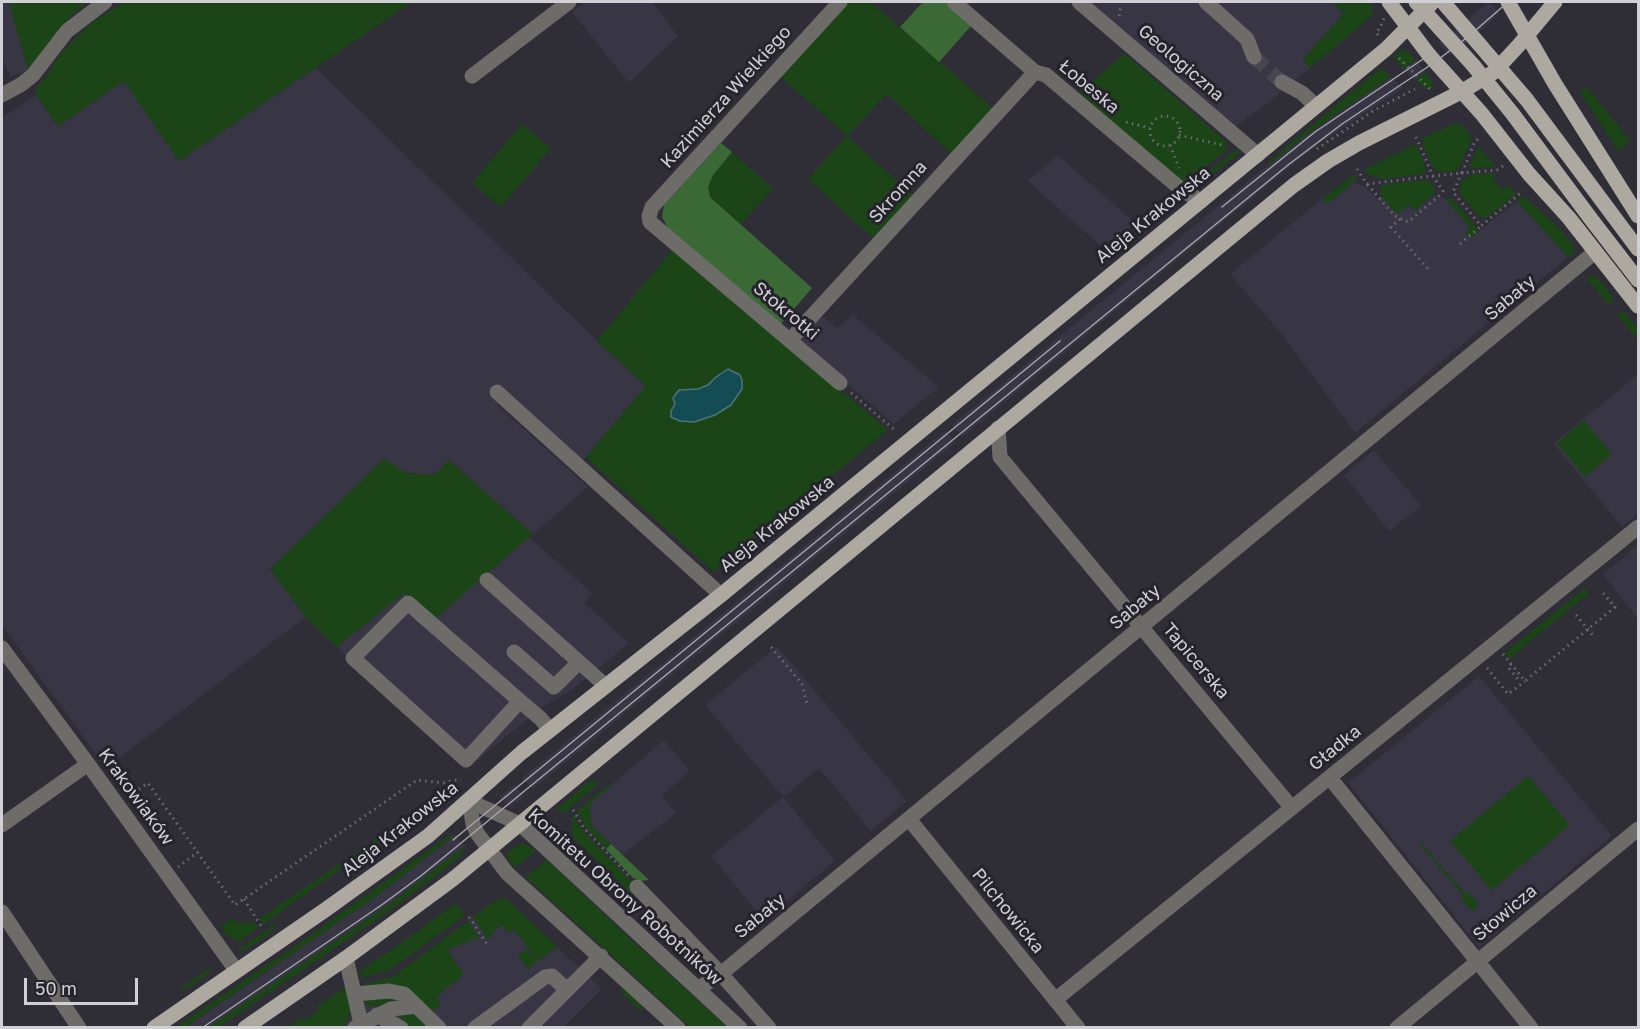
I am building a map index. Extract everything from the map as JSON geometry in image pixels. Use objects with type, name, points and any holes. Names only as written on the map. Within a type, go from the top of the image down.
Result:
[{"type":"main road","points":[[1416,2],[1512,113],[1638,280]]},
{"type":"main road","name":"Aleja Krakowska","points":[[154,1028],[428,836],[550,730],[722,595],[1258,155],[1388,46],[1433,2]]},
{"type":"main road","points":[[1443,2],[1527,100],[1638,249]]},
{"type":"main road","points":[[1508,2],[1638,216]]},
{"type":"main road","points":[[245,1028],[346,958],[488,850],[1305,177],[1359,143],[1461,92],[1494,72],[1555,2]]},
{"type":"main road","points":[[1391,4],[1461,92],[1569,218],[1638,306]]},
{"type":"street","points":[[2,95],[33,75],[67,30],[105,2]]},
{"type":"street","points":[[472,76],[569,2]]},
{"type":"street","name":"Kazimierza Wielkiego","points":[[650,222],[649,212],[652,207],[840,2]]},
{"type":"street","name":"Łobeska","points":[[954,2],[1035,72],[1046,75],[1182,190],[1202,201]]},
{"type":"street","name":"Geologiczna","points":[[1079,2],[1258,155]]},
{"type":"street","points":[[1206,2],[1247,39],[1254,57]]},
{"type":"street","name":"Skromna","points":[[790,340],[1035,72]]},
{"type":"street","points":[[1282,82],[1301,93],[1316,106]]},
{"type":"street","name":"Stokrotki","points":[[650,222],[840,383]]},
{"type":"street","name":"Sabały","points":[[698,989],[721,974],[1595,252]]},
{"type":"street","points":[[497,392],[722,595]]},
{"type":"street","points":[[973,449],[1000,457],[998,428]]},
{"type":"street","name":"Tapicerska","points":[[1000,457],[1292,808]]},
{"type":"street","name":"Gładka","points":[[1055,1000],[1638,526]]},
{"type":"street","points":[[487,580],[606,686]]},
{"type":"street","points":[[520,701],[466,760],[353,658],[408,603],[541,719],[550,730]]},
{"type":"street","name":"Krakowiaków","points":[[2,648],[236,970]]},
{"type":"street","points":[[514,652],[554,687],[579,662]]},
{"type":"street","points":[[2,825],[88,764]]},
{"type":"street","points":[[1330,778],[1532,1028]]},
{"type":"street","points":[[469,801],[473,824],[488,850],[512,878],[678,1028]]},
{"type":"street","name":"Komitetu Obrony Robotników","points":[[469,801],[520,824],[740,1028]]},
{"type":"street","name":"Pilchowicka","points":[[909,819],[1078,1028]]},
{"type":"street","name":"Słowicza","points":[[1397,1028],[1638,829]]},
{"type":"street","points":[[637,887],[721,974],[769,1028]]},
{"type":"street","points":[[2,912],[79,1028]]},
{"type":"street","points":[[529,1028],[601,956]]},
{"type":"street","points":[[346,958],[355,994],[358,1026],[396,1008],[417,1005]]},
{"type":"street","points":[[475,1028],[545,976],[552,976],[567,990]]},
{"type":"street","points":[[355,994],[394,992],[404,994],[439,1028]]},
{"type":"street","points":[[378,1015],[400,1025],[401,1028]]},
{"type":"path","points":[[1391,4],[1376,32],[1415,76],[1431,90],[1439,102]]},
{"type":"path","points":[[1119,18],[1121,6]]},
{"type":"path","points":[[1311,153],[1373,111],[1415,89]]},
{"type":"path","points":[[1166,116],[1177,122],[1179,135],[1170,145],[1160,145],[1152,138],[1150,128],[1155,120],[1166,116]]},
{"type":"path","points":[[1179,135],[1230,147]]},
{"type":"path","points":[[1416,137],[1433,176],[1443,191]]},
{"type":"path","points":[[1453,192],[1475,141],[1480,138]]},
{"type":"path","points":[[1367,184],[1497,170],[1503,166]]},
{"type":"path","points":[[1357,169],[1395,216],[1408,222],[1443,191]]},
{"type":"path","points":[[1443,191],[1453,192],[1481,226]]},
{"type":"path","points":[[1461,244],[1523,191]]},
{"type":"path","points":[[1401,219],[1391,227],[1429,270]]},
{"type":"path","points":[[840,383],[896,430]]},
{"type":"path","points":[[1484,666],[1508,694],[1615,607],[1603,593]]},
{"type":"path","points":[[1576,615],[1595,638]]},
{"type":"path","points":[[771,647],[802,684],[807,704]]},
{"type":"path","points":[[1501,652],[1525,681]]},
{"type":"path","points":[[1511,664],[1508,667],[1520,682]]},
{"type":"path","points":[[125,799],[148,783],[235,905],[417,780],[443,783],[460,779]]},
{"type":"path","points":[[573,810],[584,828],[637,887]]},
{"type":"path","points":[[175,869],[198,852]]},
{"type":"path","points":[[244,899],[263,929]]},
{"type":"path","points":[[469,916],[487,944]]},
{"type":"shaded area","points":[[2,2],[9,2],[28,70],[11,77],[2,58]]},
{"type":"shaded area","points":[[585,2],[652,2],[678,36],[629,83],[572,12]]},
{"type":"shaded area","points":[[1091,2],[1331,2],[1344,13],[1303,59],[1310,68],[1263,107],[1234,127]]},
{"type":"shaded area","points":[[1489,2],[1500,13],[1449,55],[1439,43]]},
{"type":"shaded area","points":[[1416,60],[1425,72],[1415,80],[1403,69]]},
{"type":"shaded area","points":[[316,68],[646,386],[586,457],[580,461],[499,388],[498,406],[588,487],[533,534],[449,460],[434,475],[407,473],[271,569],[306,617],[106,768],[2,625],[2,118],[36,95],[58,126],[124,80],[179,161]]},
{"type":"shaded area","points":[[1391,77],[1403,88],[1298,160],[962,437],[952,425],[1292,145]]},
{"type":"shaded area","points":[[1058,155],[1135,223],[1104,249],[1028,181]]},
{"type":"shaded area","points":[[1354,181],[1363,185],[1378,200],[1382,196],[1395,212],[1409,205],[1414,211],[1433,196],[1445,198],[1471,228],[1471,238],[1517,201],[1568,257],[1355,433],[1283,336],[1230,274],[1323,198],[1323,202],[1330,202]]},
{"type":"shaded area","points":[[819,314],[837,328],[853,315],[939,387],[894,424],[797,340]]},
{"type":"shaded area","points":[[1638,375],[1638,513],[1622,527],[1553,443]]},
{"type":"shaded area","points":[[945,431],[955,443],[533,789],[522,778]]},
{"type":"shaded area","points":[[1374,450],[1421,506],[1389,531],[1344,475]]},
{"type":"shaded area","points":[[529,537],[592,593],[584,603],[629,643],[574,688],[540,709],[466,770],[337,647],[404,592],[493,569]]},
{"type":"shaded area","points":[[1638,545],[1638,619],[1603,574]]},
{"type":"shaded area","points":[[777,646],[907,801],[871,831],[819,768],[783,797],[705,705]]},
{"type":"shaded area","points":[[1479,676],[1612,836],[1479,947],[1348,783]]},
{"type":"shaded area","points":[[664,740],[690,771],[662,796],[676,813],[622,855],[591,826],[590,803]]},
{"type":"shaded area","points":[[515,785],[524,797],[509,808],[500,797]]},
{"type":"shaded area","points":[[783,797],[835,861],[764,920],[711,856]]},
{"type":"shaded area","points":[[455,835],[465,846],[385,907],[209,1027],[185,1028],[377,896]]},
{"type":"shaded area","points":[[473,917],[488,939],[492,932],[502,925],[514,929],[538,961],[557,947],[602,989],[564,1027],[344,1028],[349,1020],[366,1006],[388,1003],[441,1004],[436,997],[444,991],[447,950],[479,936],[468,921]]},
{"type":"green space","points":[[9,2],[88,2],[72,14],[28,70]]},
{"type":"green space","points":[[124,2],[412,2],[179,161],[124,81],[58,126],[36,95],[36,87],[45,79],[61,53],[93,22]]},
{"type":"green space","points":[[848,2],[870,2],[994,109],[953,155],[887,94],[847,136],[780,76]]},
{"type":"green space","points":[[923,2],[945,2],[972,25],[939,62],[900,27]]},
{"type":"green space","points":[[1331,2],[1367,2],[1371,6],[1373,15],[1310,68],[1303,59],[1344,13]]},
{"type":"green space","points":[[1406,50],[1416,60],[1403,69],[1393,57]]},
{"type":"green space","points":[[1125,54],[1225,141],[1227,149],[1184,186],[1078,93]]},
{"type":"green space","points":[[1381,68],[1391,77],[1313,130],[1270,164],[1268,162]]},
{"type":"green space","points":[[1425,72],[1434,84],[1429,91],[1415,80]]},
{"type":"green space","points":[[1587,87],[1630,141],[1618,151],[1580,91]]},
{"type":"green space","points":[[1456,123],[1463,126],[1472,138],[1460,166],[1455,171],[1439,172],[1432,166],[1421,139]]},
{"type":"green space","points":[[522,124],[551,148],[501,207],[472,183]]},
{"type":"green space","points":[[847,136],[914,196],[874,239],[808,179]]},
{"type":"green space","points":[[721,143],[732,152],[713,175],[708,187],[710,197],[812,288],[780,325],[668,228],[662,217],[664,205]]},
{"type":"green space","points":[[1416,144],[1426,168],[1423,174],[1384,179],[1371,176],[1365,171],[1365,169]]},
{"type":"green space","points":[[1478,146],[1496,167],[1469,168]]},
{"type":"green space","points":[[1239,147],[1239,153],[1194,190],[1189,188]]},
{"type":"green space","points":[[732,152],[773,189],[741,224],[710,197],[707,187],[713,175]]},
{"type":"green space","points":[[1355,174],[1356,178],[1352,184],[1330,202],[1323,202],[1323,198]]},
{"type":"green space","points":[[1473,174],[1497,174],[1493,178],[1502,190],[1509,185],[1516,194],[1489,216],[1483,218],[1460,193],[1463,180]]},
{"type":"green space","points":[[1425,180],[1433,184],[1435,193],[1414,211],[1409,205],[1398,213],[1395,212],[1380,194],[1381,187],[1386,184]]},
{"type":"green space","points":[[1522,197],[1559,228],[1574,247],[1574,253],[1568,257],[1517,201]]},
{"type":"green space","points":[[1445,198],[1453,199],[1476,227],[1478,232],[1471,238],[1465,233],[1470,228]]},
{"type":"green space","points":[[673,249],[888,430],[714,572],[586,457],[646,386],[597,341]]},
{"type":"green space","points":[[1585,276],[1597,277],[1614,299],[1609,305]]},
{"type":"green space","points":[[1621,311],[1638,329],[1638,340],[1617,314]]},
{"type":"green space","points":[[1584,420],[1612,454],[1585,477],[1557,443]]},
{"type":"green space","points":[[384,459],[407,473],[434,475],[449,460],[533,534],[435,619],[404,593],[337,647],[306,617],[270,569]]},
{"type":"green space","points":[[1585,588],[1589,593],[1509,659],[1505,653]]},
{"type":"green space","points":[[1528,776],[1570,825],[1492,890],[1450,841]]},
{"type":"green space","points":[[590,781],[600,783],[564,813],[556,810]]},
{"type":"green space","points":[[608,785],[612,785],[590,804],[591,826],[611,844],[606,849],[586,828],[577,811]]},
{"type":"green space","points":[[573,814],[582,830],[632,882],[630,884],[637,892],[634,896],[573,838],[571,816]]},
{"type":"green space","points":[[386,832],[391,834],[262,924],[259,919]]},
{"type":"green space","points":[[448,836],[454,836],[377,896],[185,1027],[176,1027],[308,937]]},
{"type":"green space","points":[[1420,842],[1466,894],[1469,892],[1479,905],[1472,911],[1461,899],[1464,896],[1419,844]]},
{"type":"green space","points":[[520,844],[526,844],[536,851],[515,867],[509,861],[507,854]]},
{"type":"green space","points":[[611,844],[649,880],[641,881],[633,878],[606,849]]},
{"type":"green space","points":[[465,846],[459,858],[389,911],[219,1027],[209,1027],[385,907]]},
{"type":"green space","points":[[547,860],[727,1027],[690,1027],[526,877]]},
{"type":"green space","points":[[497,899],[507,899],[557,947],[538,961],[514,929],[508,933],[502,925],[492,932],[494,935],[488,939],[473,917]]},
{"type":"green space","points":[[456,903],[465,915],[390,970],[360,978],[365,967]]},
{"type":"green space","points":[[284,918],[266,936],[250,947],[236,951]]},
{"type":"green space","points":[[231,919],[240,923],[254,922],[258,927],[239,942],[227,935],[221,927]]},
{"type":"green space","points":[[468,921],[480,937],[447,950],[464,974],[436,997],[441,1005],[432,1011],[363,984],[394,976]]},
{"type":"green space","points":[[527,949],[537,962],[528,969],[518,955]]},
{"type":"green space","points":[[216,964],[209,973],[185,990],[182,987]]},
{"type":"green space","points":[[347,986],[351,1010],[344,1027],[286,1028],[302,1017],[305,1020],[319,1010],[317,1006]]},
{"type":"green space","points":[[623,988],[643,1005],[642,1010],[640,1011],[620,991]]},
{"type":"green space","points":[[376,995],[400,1000],[378,1006],[366,1006],[365,999]]},
{"type":"green space","points":[[411,1011],[429,1027],[409,1027],[399,1016]]},
{"type":"water","points":[[728,369],[740,375],[742,380],[742,389],[731,405],[715,415],[694,422],[680,421],[671,417],[675,404],[673,398],[679,390],[698,389],[708,385]]},
{"type":"tunnel","points":[[1254,57],[1282,82]]},
{"type":"tram line","points":[[202,1028],[422,875],[1288,165],[1342,124],[1435,62],[1508,2]]},
{"type":"tram line","points":[[1222,207],[1315,132],[1435,51]]},
{"type":"tram line","points":[[453,840],[1060,341]]}]
